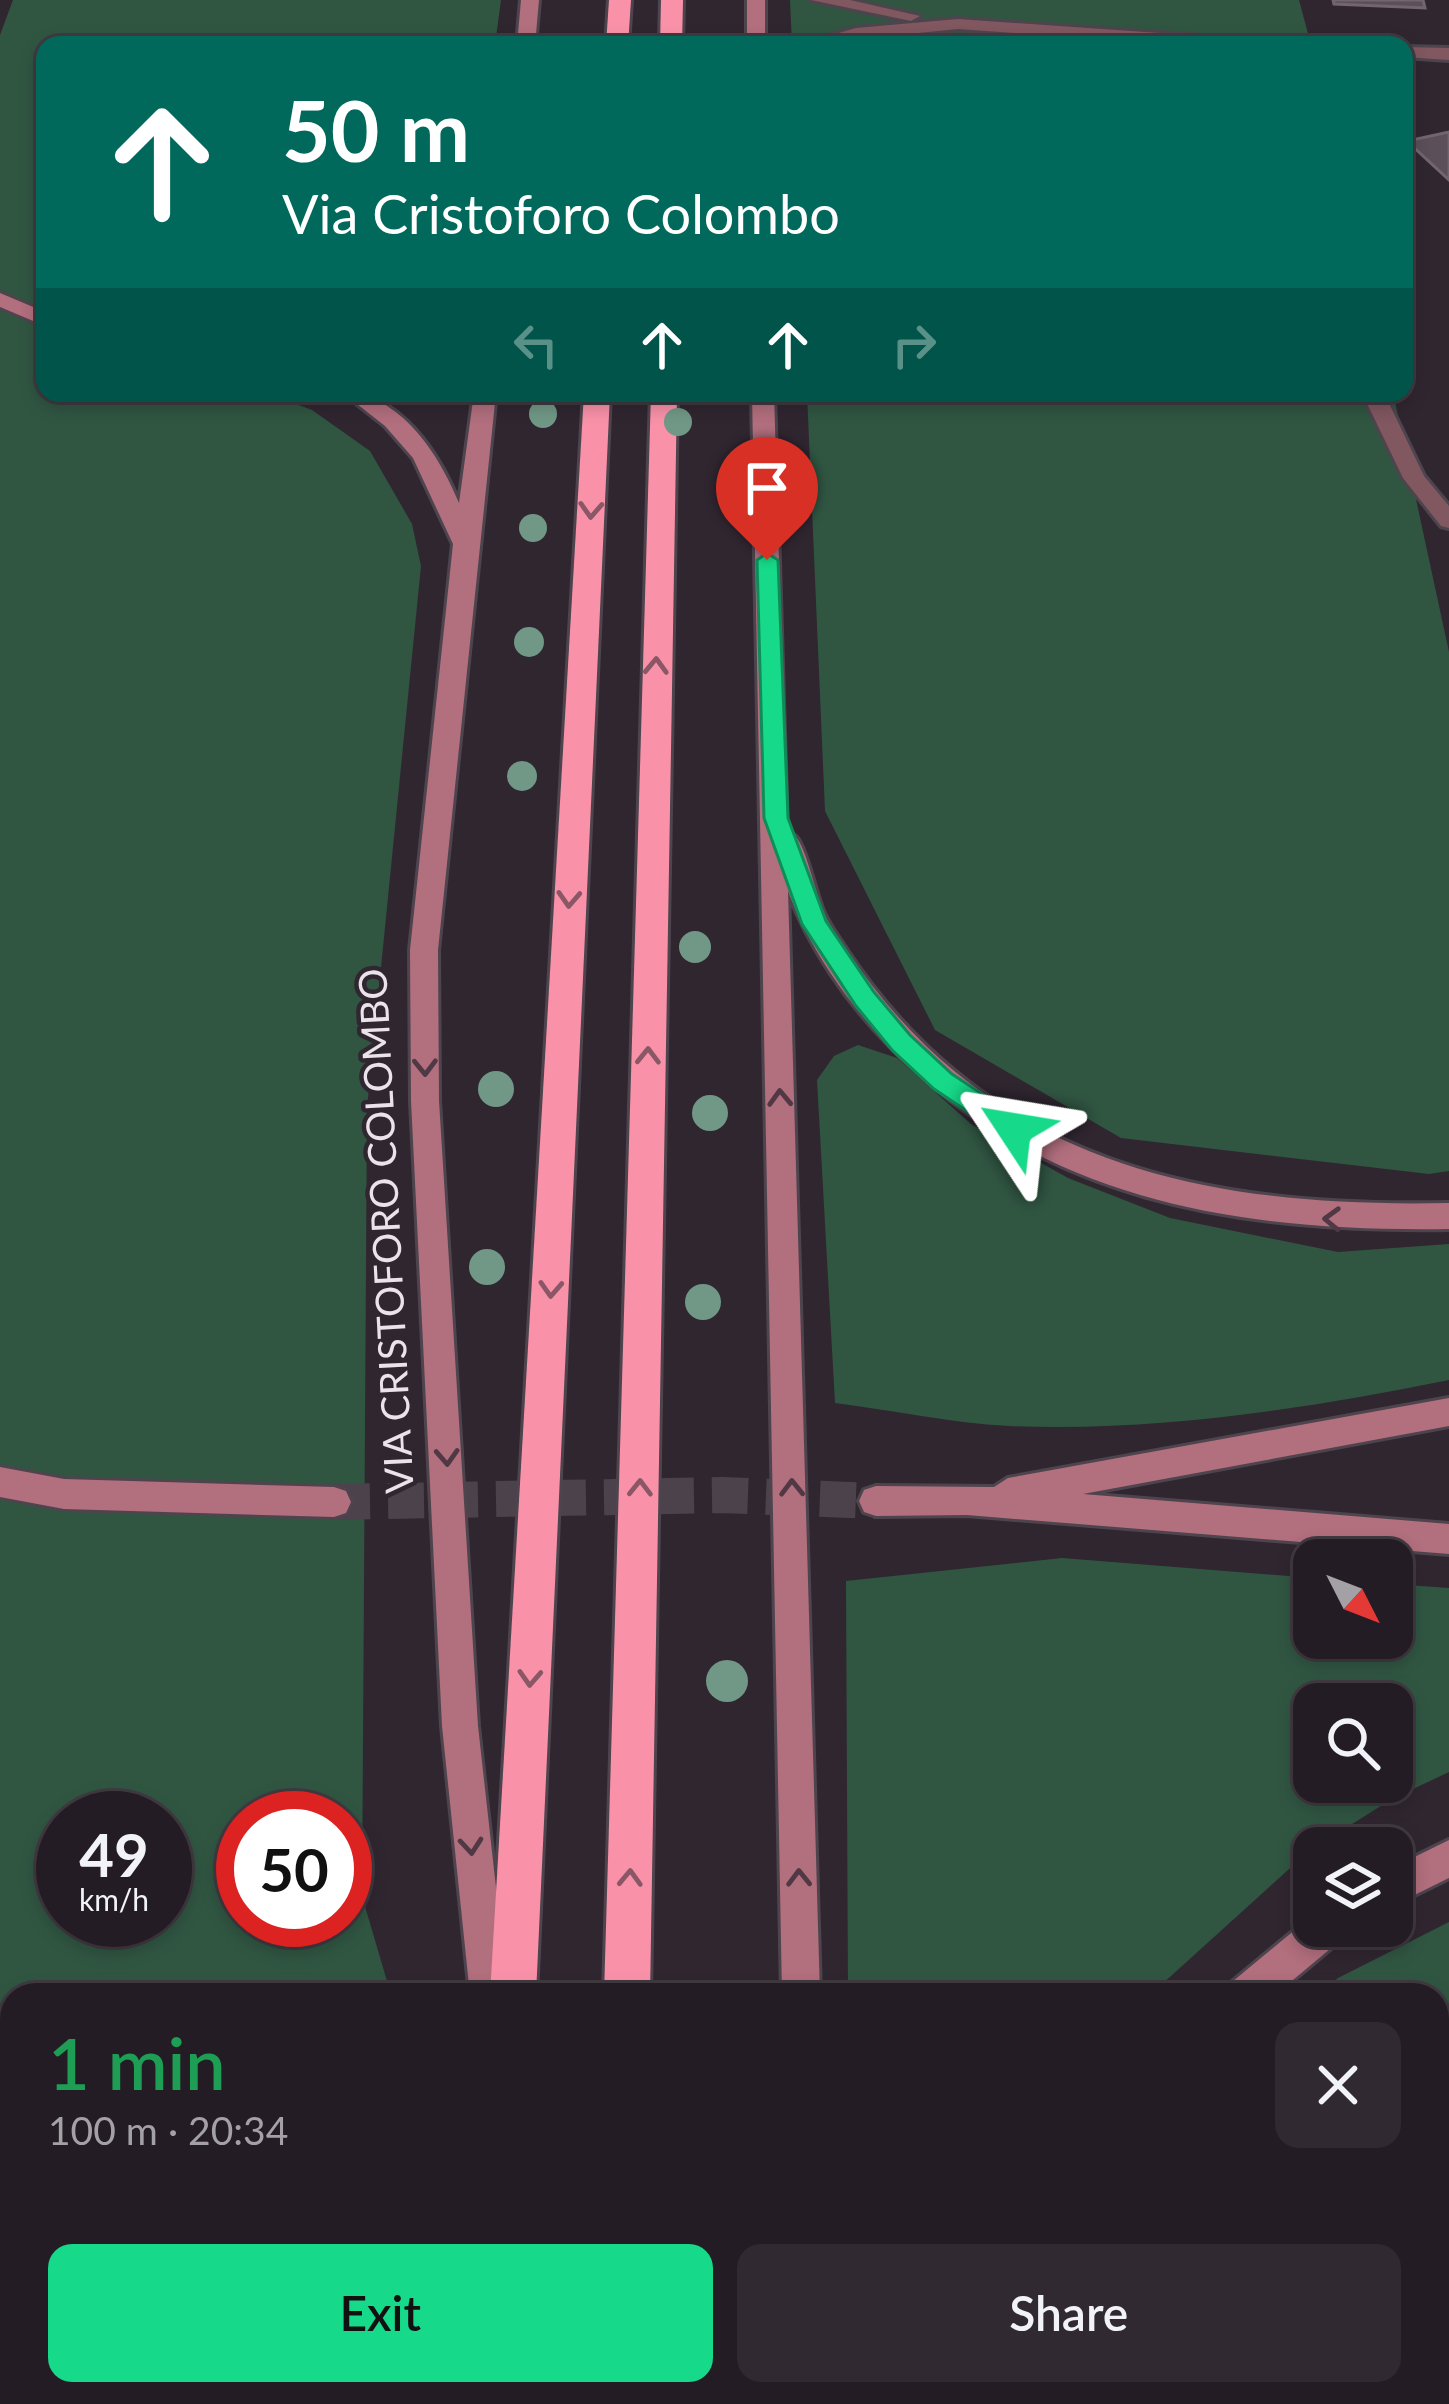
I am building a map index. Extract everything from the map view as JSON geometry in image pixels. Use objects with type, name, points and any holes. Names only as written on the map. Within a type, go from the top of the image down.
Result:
[{"type":"highway","points":[[618,36],[620,0]]},
{"type":"highway","points":[[671,36],[672,0]]},
{"type":"highway","points":[[514,1983],[597,402]]},
{"type":"highway","points":[[627,1983],[664,402]]},
{"type":"main road","points":[[527,36],[530,0]]},
{"type":"main road","points":[[756,0],[756,36]]},
{"type":"main road","points":[[0,299],[36,316]]},
{"type":"main road","points":[[0,314],[36,319]]},
{"type":"main road","points":[[0,326],[36,321]]},
{"type":"main road","points":[[367,402],[403,428],[425,456],[451,508],[464,552]]},
{"type":"main road","name":"VIA CRISTOFORO COLOMBO","points":[[484,402],[424,950],[425,1101],[460,1726],[488,1983]]},
{"type":"main road","points":[[763,402],[801,1983]]},
{"type":"main road","points":[[776,818],[815,924],[865,999],[922,1064],[986,1113],[1104,1173],[1182,1199],[1300,1217],[1449,1216]]},
{"type":"main road","points":[[967,1500],[1449,1412]]},
{"type":"main road","points":[[0,1482],[64,1494],[334,1502]]},
{"type":"main road","points":[[876,1501],[967,1500],[1449,1539]]},
{"type":"main road","points":[[1413,1877],[1449,1858]]},
{"type":"main road","points":[[1260,1983],[1303,1947]]},
{"type":"street","points":[[820,0],[958,24],[1085,36]]},
{"type":"street","points":[[844,36],[958,24]]},
{"type":"street","points":[[1413,52],[1449,54]]},
{"type":"street","points":[[1377,402],[1414,478],[1449,521]]},
{"type":"green space","points":[[13,0],[501,0],[496,36],[36,36],[36,402],[291,402],[312,410],[370,451],[412,524],[421,566],[367,1108],[363,1791],[216,1791],[216,1947],[372,1947],[372,1930],[387,1983],[0,1983],[0,35]]},
{"type":"green space","points":[[790,0],[1299,0],[1309,36],[792,36]]},
{"type":"green space","points":[[807,402],[1395,402],[1449,652],[1449,1171],[1429,1174],[1121,1138],[935,1030],[825,811]]},
{"type":"green space","points":[[858,1045],[897,1058],[971,1124],[1068,1178],[1170,1218],[1338,1252],[1449,1244],[1449,1380],[1285,1409],[1120,1425],[987,1424],[835,1403],[817,1080],[834,1056]]},
{"type":"green space","points":[[1062,1558],[1293,1576],[1293,1659],[1413,1659],[1413,1585],[1449,1588],[1449,1772],[1413,1789],[1413,1683],[1293,1683],[1293,1803],[1386,1803],[1347,1827],[1293,1827],[1293,1865],[1163,1983],[848,1983],[846,1581]]},
{"type":"green space","points":[[1449,1922],[1449,1983],[1332,1983],[1399,1947],[1413,1947],[1413,1940]]},
{"type":"building","points":[[1333,0],[1423,0],[1425,8],[1334,4]]},
{"type":"building","points":[[1449,132],[1449,180],[1413,147],[1413,140]]},
{"type":"tunnel","points":[[334,1502],[722,1495],[876,1501]]},
{"type":"route","points":[[767,560],[776,818],[815,924],[882,1022],[922,1064],[1014,1129]]}]
